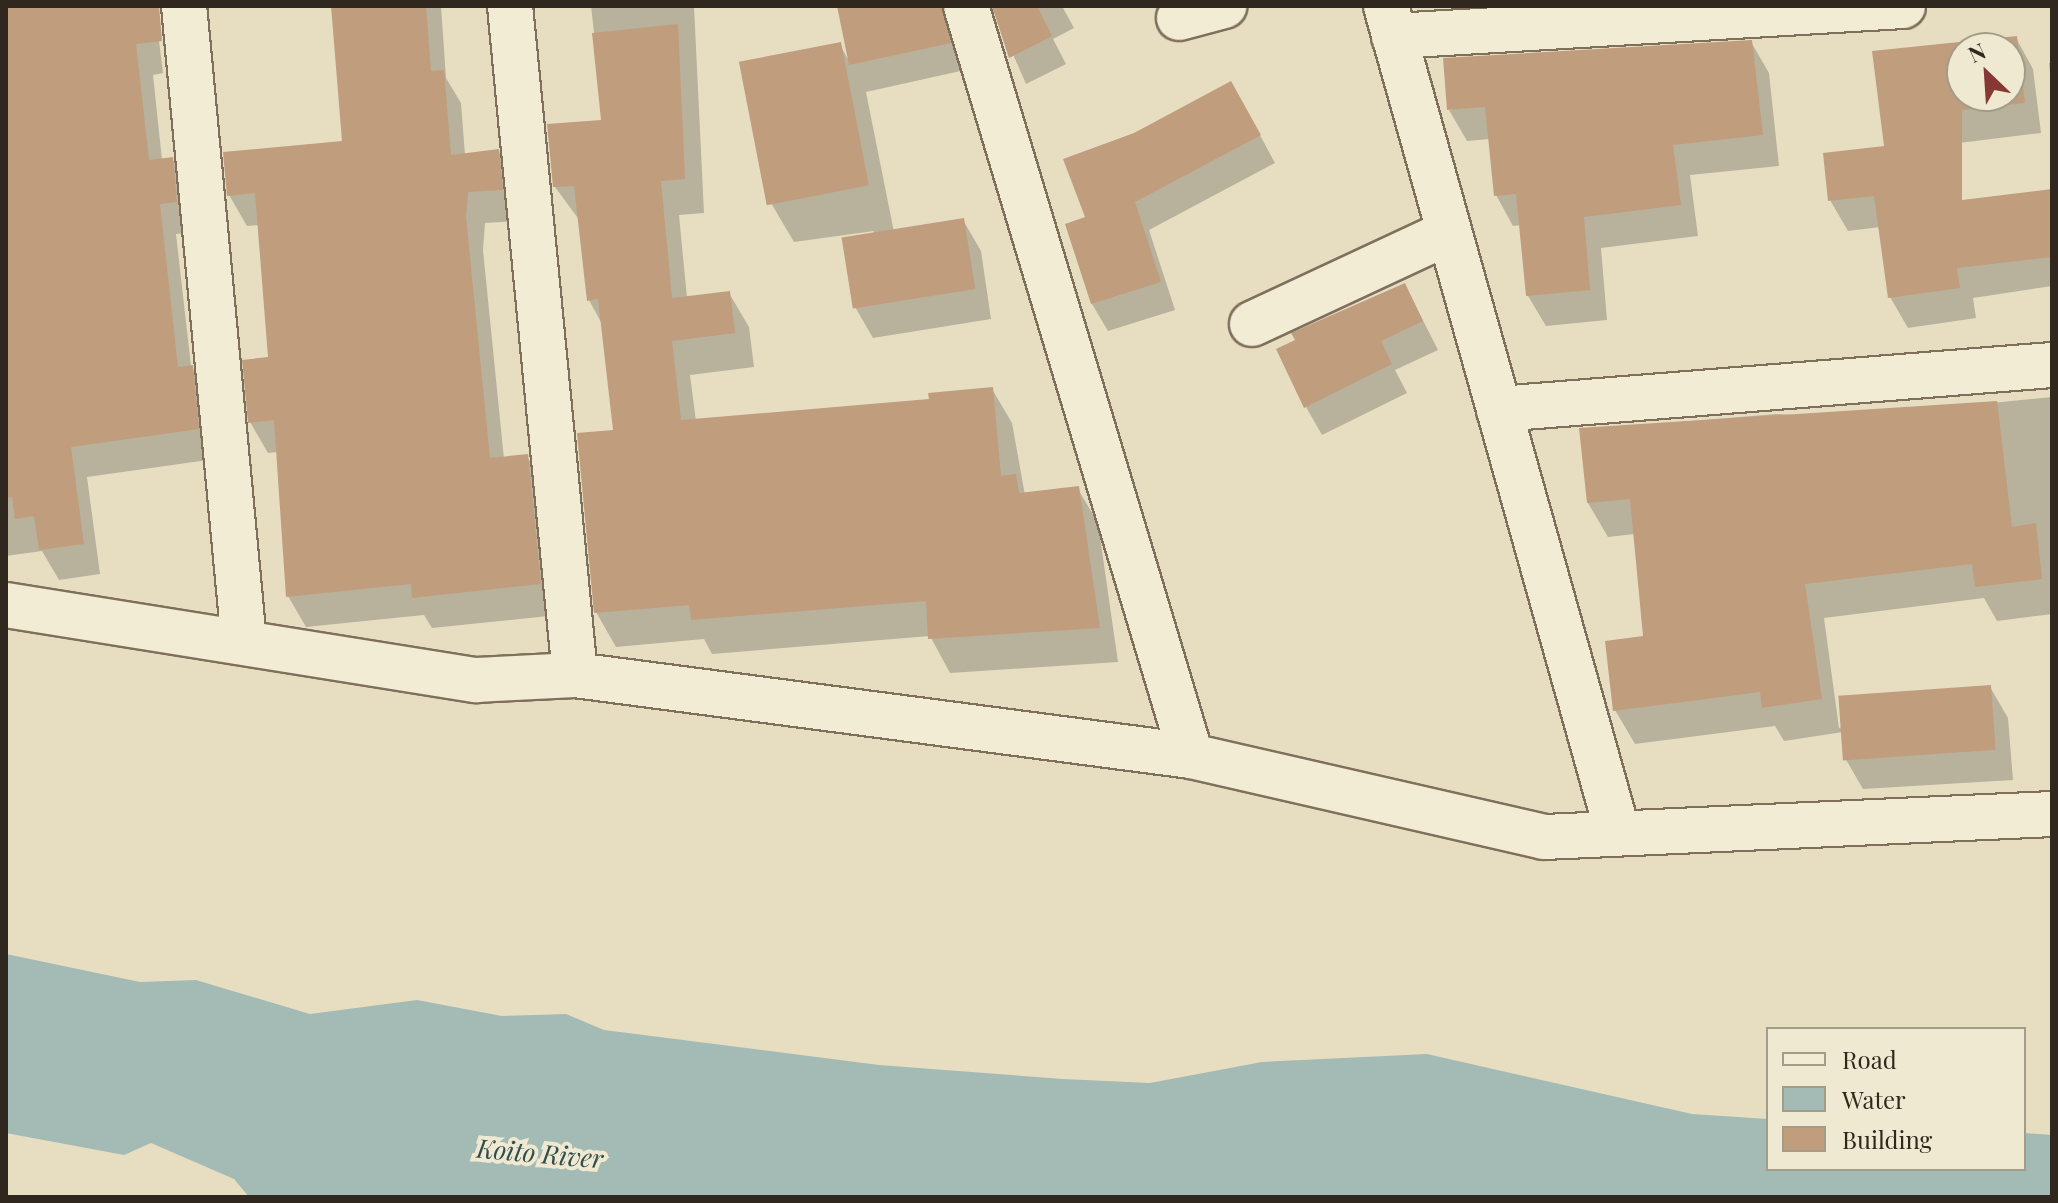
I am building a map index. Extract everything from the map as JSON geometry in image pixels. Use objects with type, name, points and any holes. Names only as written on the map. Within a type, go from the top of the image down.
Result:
[{"type":"street","points":[[184,6],[244,642]]},
{"type":"street","points":[[510,6],[575,675]]},
{"type":"street","points":[[966,6],[1191,756]]},
{"type":"street","points":[[1179,18],[1224,6]]},
{"type":"street","points":[[1617,830],[1390,21],[1903,6]]},
{"type":"street","points":[[1252,324],[1449,232]]},
{"type":"street","points":[[1499,409],[2052,365]]},
{"type":"street","points":[[6,605],[476,680],[575,675],[1191,756],[1544,837],[1617,830],[2052,814]]},
{"type":"water","name":"Koito River","points":[[6,954],[140,982],[196,980],[310,1014],[417,1000],[502,1016],[566,1014],[604,1030],[879,1065],[1063,1079],[1150,1083],[1262,1062],[1427,1054],[1692,1114],[1766,1119],[1766,1171],[2026,1171],[2026,1133],[2052,1135],[2052,1197],[249,1197],[234,1179],[151,1143],[124,1155],[6,1133]]},
{"type":"building","points":[[6,6],[159,6],[162,41],[136,44],[149,160],[173,157],[177,202],[160,204],[178,367],[193,365],[199,429],[71,447],[84,544],[39,550],[34,516],[15,519],[12,497],[6,498]]},
{"type":"building","points":[[331,6],[426,6],[431,71],[444,70],[451,155],[499,149],[503,190],[468,192],[466,217],[490,458],[528,454],[541,584],[412,598],[411,584],[286,597],[274,420],[248,423],[242,360],[268,357],[255,193],[227,196],[223,152],[342,141]]},
{"type":"building","points":[[837,6],[942,6],[951,43],[849,65]]},
{"type":"building","points":[[992,6],[1037,6],[1052,36],[1009,58]]},
{"type":"building","points":[[678,24],[685,179],[661,181],[672,298],[730,291],[735,333],[672,341],[681,420],[929,399],[928,393],[993,387],[1001,476],[1016,474],[1019,493],[1079,486],[1100,628],[928,639],[926,601],[691,620],[689,605],[594,613],[577,433],[613,430],[598,299],[587,301],[574,186],[553,187],[547,124],[601,120],[592,33]]},
{"type":"building","points":[[1752,40],[1763,135],[1673,145],[1681,205],[1584,217],[1590,290],[1526,296],[1516,194],[1494,196],[1485,107],[1447,110],[1443,58]]},
{"type":"building","points":[[841,42],[869,185],[767,205],[739,62]]},
{"type":"building","points":[[1946,43],[1946,112],[1962,112],[1962,200],[2052,189],[2052,257],[1957,268],[1960,288],[1888,298],[1874,196],[1828,201],[1823,153],[1884,146],[1872,51]]},
{"type":"building","points":[[1231,81],[1261,135],[1135,202],[1161,282],[1091,304],[1065,224],[1085,217],[1063,159],[1134,133]]},
{"type":"building","points":[[964,218],[975,289],[853,309],[842,237]]},
{"type":"building","points":[[1405,283],[1423,321],[1381,341],[1392,364],[1304,408],[1276,349],[1295,340],[1291,333]]},
{"type":"building","points":[[1997,401],[2012,527],[2036,523],[2042,579],[1975,587],[1972,564],[1805,584],[1822,699],[1762,708],[1760,692],[1613,711],[1605,641],[1643,636],[1630,499],[1587,503],[1579,428]]},
{"type":"building","points":[[1991,685],[1996,750],[1843,761],[1838,696]]}]
